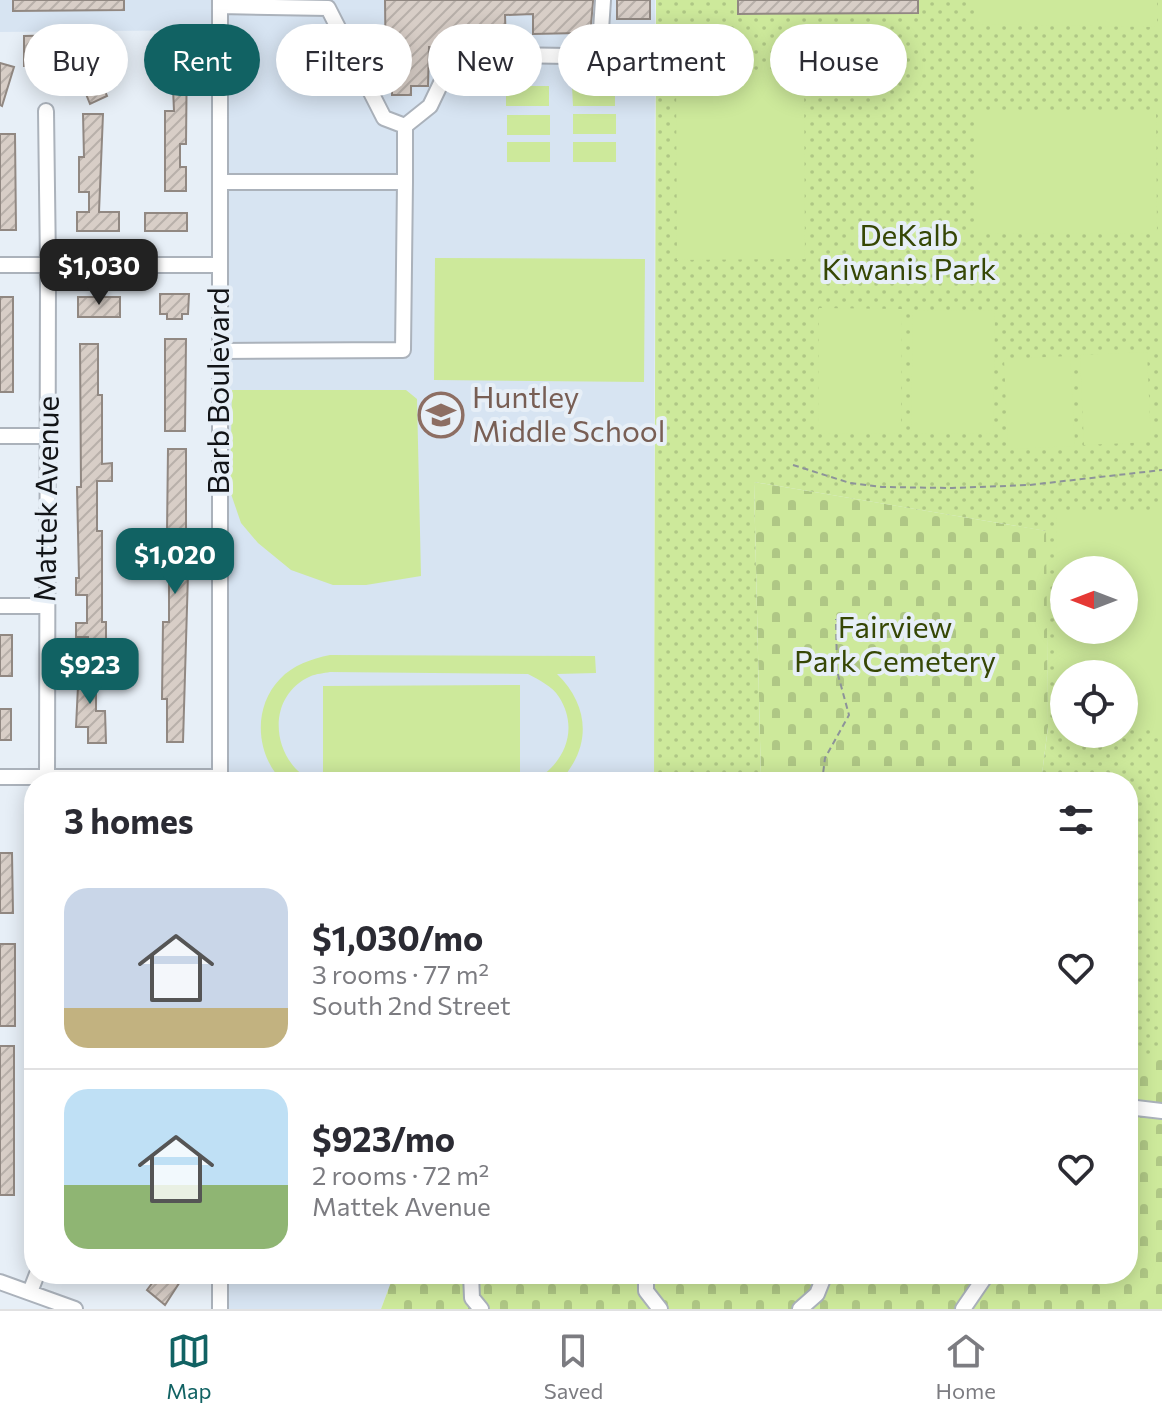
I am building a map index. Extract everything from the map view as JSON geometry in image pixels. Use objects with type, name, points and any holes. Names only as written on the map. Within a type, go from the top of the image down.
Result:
[{"type":"street","points":[[405,126],[430,106],[452,60],[459,54],[568,56],[578,43],[592,38],[601,30],[603,0]]},
{"type":"street","points":[[220,3],[328,8],[384,118],[405,126]]},
{"type":"street","name":"Barb Boulevard","points":[[220,3],[220,772]]},
{"type":"street","name":"Mattek Avenue","points":[[46,111],[47,772]]},
{"type":"street","points":[[219,351],[403,350],[405,126]]},
{"type":"street","points":[[220,182],[405,182]]},
{"type":"street","points":[[0,265],[219,265]]},
{"type":"street","points":[[0,436],[48,436]]},
{"type":"street","points":[[0,606],[45,606]]},
{"type":"street","points":[[0,777],[24,778]]},
{"type":"street","points":[[1138,1108],[1162,1111]]},
{"type":"street","points":[[0,1282],[75,1309]]},
{"type":"street","points":[[30,1292],[33,1284]]},
{"type":"street","points":[[220,1284],[220,1309]]},
{"type":"street","points":[[471,1284],[472,1298],[481,1309]]},
{"type":"street","points":[[646,1284],[651,1306]]},
{"type":"street","points":[[800,1309],[817,1294],[821,1284]]},
{"type":"street","points":[[963,1309],[980,1284]]},
{"type":"path","points":[[793,465],[850,483],[952,488],[1029,485],[1162,470]]},
{"type":"path","points":[[823,772],[825,758],[849,715],[837,671],[836,619]]},
{"type":"shaded area","points":[[0,0],[214,0],[215,24],[144,24],[144,31],[128,31],[128,24],[24,24],[24,32],[0,32]]},
{"type":"shaded area","name":"Huntley Middle School","points":[[228,0],[655,0],[655,24],[558,24],[558,96],[655,96],[654,772],[228,772],[228,96],[260,96],[260,24],[228,24]]},
{"type":"shaded area","points":[[228,1284],[390,1284],[381,1309],[228,1309]]},
{"type":"green space","name":"DeKalb Kiwanis Park","points":[[656,0],[1162,0],[1162,1056],[1138,1056],[1138,772],[1042,772],[1048,727],[1046,531],[754,482],[761,772],[654,772],[656,96],[754,96],[754,24],[656,24]]},
{"type":"green space","points":[[976,0],[1157,0],[1157,27],[976,24]]},
{"type":"green space","points":[[754,71],[770,71],[770,96],[804,96],[805,259],[677,260],[676,96],[754,96]]},
{"type":"green space","points":[[542,86],[549,86],[549,106],[506,106],[506,96],[542,96]]},
{"type":"green space","points":[[572,96],[615,96],[615,106],[573,106]]},
{"type":"green space","points":[[977,110],[1156,110],[1157,233],[977,234]]},
{"type":"green space","points":[[573,114],[616,114],[616,134],[573,134]]},
{"type":"green space","points":[[507,115],[550,115],[550,135],[507,135]]},
{"type":"green space","points":[[507,142],[550,142],[550,162],[507,162]]},
{"type":"green space","points":[[573,142],[616,142],[616,162],[573,162]]},
{"type":"green space","points":[[435,258],[645,259],[644,382],[434,380]]},
{"type":"green space","points":[[819,308],[902,309],[901,434],[818,433]]},
{"type":"green space","points":[[913,310],[995,311],[993,434],[911,433]]},
{"type":"green space","points":[[1147,352],[1151,442],[1084,445],[1080,355]]},
{"type":"green space","points":[[1070,356],[1075,446],[1008,449],[1004,359]]},
{"type":"green space","points":[[232,390],[406,390],[417,399],[421,576],[366,585],[333,585],[291,570],[258,543],[241,523],[230,491]]},
{"type":"green space","name":"Fairview Park Cemetery","points":[[754,482],[1047,531],[1048,727],[1042,772],[761,772]]},
{"type":"green space","points":[[1057,514],[1162,514],[1162,728],[1138,728],[1138,660],[1056,660],[1056,644],[1138,644],[1138,556],[1057,556]]},
{"type":"green space","points":[[330,655],[595,656],[596,673],[557,674],[576,700],[583,727],[582,741],[567,772],[546,772],[565,746],[568,722],[565,709],[556,693],[528,674],[330,672],[311,676],[296,686],[285,699],[280,714],[282,746],[289,761],[300,772],[275,772],[263,745],[261,731],[265,704],[280,679],[309,661]]},
{"type":"green space","points":[[520,685],[520,772],[323,772],[323,686]]},
{"type":"green space","points":[[1138,1056],[1162,1056],[1162,1309],[381,1309],[390,1284],[1138,1284]]},
{"type":"building","points":[[13,0],[124,0],[124,10],[13,11]]},
{"type":"building","points":[[385,0],[593,0],[591,24],[558,24],[558,33],[542,34],[542,24],[533,24],[533,14],[505,15],[505,24],[428,24],[428,86],[412,86],[412,24],[385,24]]},
{"type":"building","points":[[617,0],[650,0],[650,19],[617,19]]},
{"type":"building","points":[[738,0],[918,0],[918,13],[738,14]]},
{"type":"building","points":[[0,63],[14,67],[2,106],[0,105]]},
{"type":"building","points":[[87,96],[107,96],[90,104]]},
{"type":"building","points":[[173,96],[186,96],[186,144],[180,144],[180,167],[186,167],[186,191],[165,191],[165,111],[174,111]]},
{"type":"building","points":[[83,114],[103,114],[99,212],[119,212],[119,231],[77,231],[77,212],[89,212],[89,192],[79,192],[79,157],[84,157]]},
{"type":"building","points":[[0,134],[15,134],[16,230],[0,230]]},
{"type":"building","points":[[145,213],[187,213],[187,231],[145,231]]},
{"type":"building","points":[[160,294],[189,294],[188,314],[182,314],[182,319],[167,319],[167,314],[160,314]]},
{"type":"building","points":[[0,297],[13,297],[13,392],[0,392]]},
{"type":"building","points":[[78,297],[120,297],[120,317],[78,317]]},
{"type":"building","points":[[165,339],[186,339],[185,431],[165,431]]},
{"type":"building","points":[[80,344],[98,344],[102,464],[112,463],[112,481],[97,481],[97,531],[102,531],[102,622],[106,622],[106,654],[88,654],[88,637],[76,637],[76,623],[87,623],[87,595],[76,595],[76,578],[79,578],[77,487],[81,487]]},
{"type":"building","points":[[168,449],[186,449],[186,545],[180,545],[180,574],[188,574],[183,742],[167,742],[167,699],[162,699],[163,622],[169,622],[169,568],[163,568],[163,543],[154,543],[154,532],[167,532]]},
{"type":"building","points":[[0,635],[12,635],[12,676],[0,676]]},
{"type":"building","points":[[79,666],[96,666],[96,711],[105,711],[106,743],[88,743],[88,727],[76,727]]},
{"type":"building","points":[[0,709],[11,709],[11,740],[0,740]]},
{"type":"building","points":[[0,853],[12,853],[13,913],[0,913]]},
{"type":"building","points":[[0,944],[15,944],[15,1026],[0,1026]]},
{"type":"building","points":[[0,1046],[14,1046],[14,1195],[0,1195]]},
{"type":"building","points":[[152,1284],[179,1284],[165,1305],[147,1290]]},
{"type":"place","name":"Huntley Middle School","points":[[441,415]]}]
